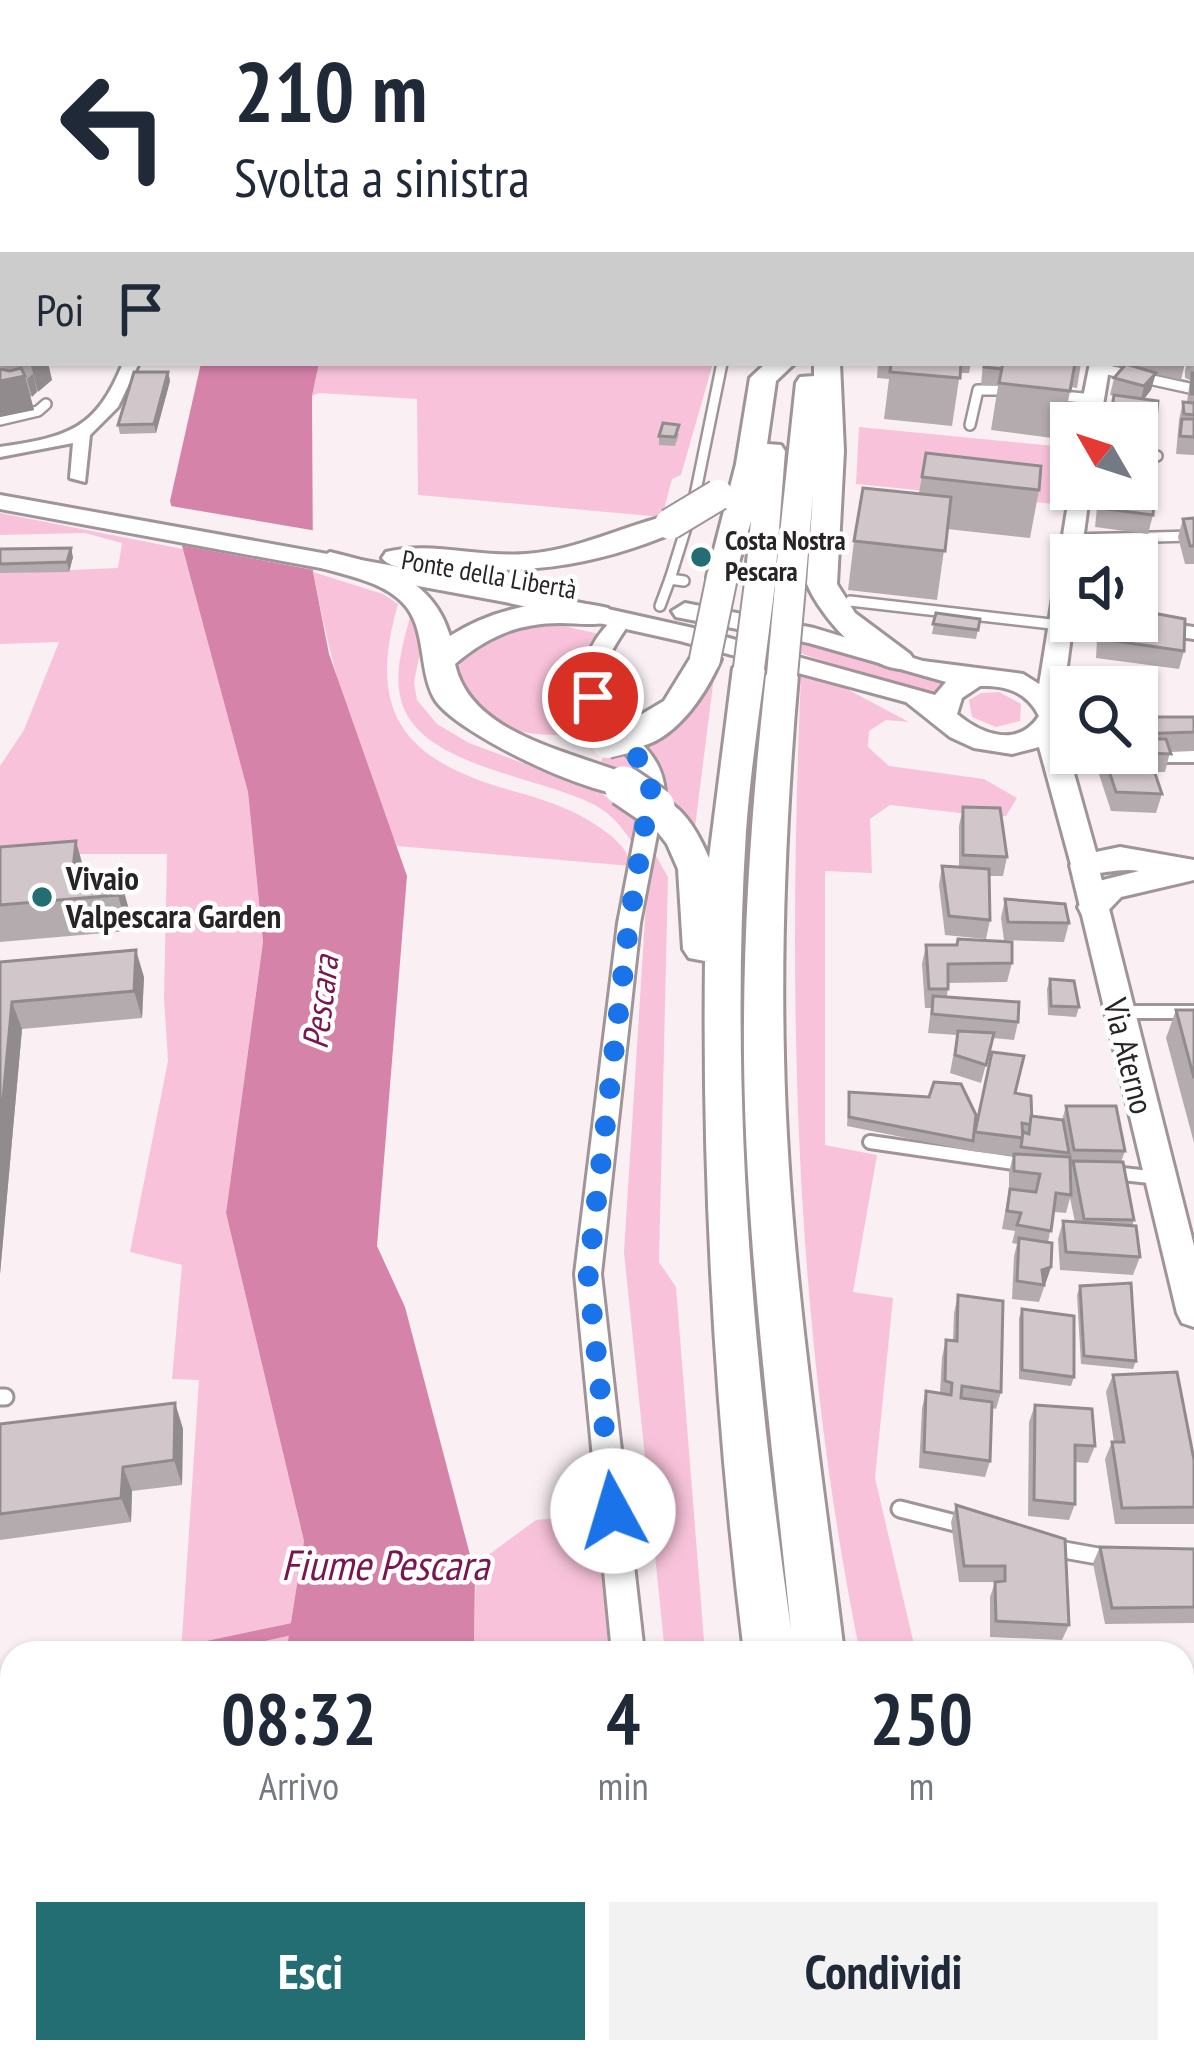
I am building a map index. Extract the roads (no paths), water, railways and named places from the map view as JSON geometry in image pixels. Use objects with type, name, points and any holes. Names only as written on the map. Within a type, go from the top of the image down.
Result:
[{"type":"highway","points":[[528,746],[617,740],[663,721],[679,707],[705,659],[750,464],[763,378],[779,366]]},
{"type":"highway","points":[[783,366],[774,422],[808,594],[899,661]]},
{"type":"highway","points":[[808,594],[800,440],[812,366]]},
{"type":"highway","points":[[768,1641],[731,1277],[723,1103],[727,854],[765,672],[808,594],[822,584],[830,451],[827,366]]},
{"type":"highway","points":[[330,561],[390,581],[570,557],[670,524],[718,495],[750,464]]},
{"type":"highway","points":[[397,558],[434,577]]},
{"type":"highway","points":[[434,577],[443,689],[462,712],[624,786],[655,807],[696,868],[699,945],[724,976]]},
{"type":"highway","points":[[440,660],[464,638],[500,619],[526,614],[610,618]]},
{"type":"highway","points":[[765,672],[764,1060],[777,1280],[819,1641]]},
{"type":"main road","name":"Ponte della Libertà","points":[[9,497],[397,558]]},
{"type":"main road","name":"Ponte della Libertà","points":[[9,497],[330,561]]},
{"type":"main road","name":"Ponte della Libertà","points":[[434,577],[660,606],[814,636],[975,679]]},
{"type":"main road","name":"Ponte della Libertà","points":[[434,577],[844,674],[916,695],[945,712]]},
{"type":"main road","points":[[992,743],[1025,742],[1048,716],[1033,688],[1014,680],[975,679],[950,692],[945,712],[961,731],[1034,764],[1070,813],[1171,869]]},
{"type":"main road","name":"Via Aterno","points":[[1048,716],[1050,725]]},
{"type":"main road","name":"Via Aterno","points":[[1061,774],[1084,865]]},
{"type":"main road","points":[[1084,865],[1113,878],[1171,869]]},
{"type":"main road","points":[[1093,907],[1110,889],[1171,869]]},
{"type":"street","points":[[0,452],[56,445],[82,436],[118,399],[130,366]]},
{"type":"street","points":[[1093,402],[1100,366]]},
{"type":"street","points":[[79,478],[82,436]]},
{"type":"street","points":[[610,618],[593,654],[591,687],[603,718],[653,774],[654,793],[629,923],[588,1274],[627,1641]]},
{"type":"street","points":[[1158,627],[1194,632]]},
{"type":"street","name":"Via Aterno","points":[[1014,680],[1035,665],[1050,642]]},
{"type":"street","name":"Via Aterno","points":[[1048,716],[1061,642]]},
{"type":"street","name":"Via Aterno","points":[[1084,865],[1194,1313]]},
{"type":"lane","points":[[660,606],[694,505],[721,366]]},
{"type":"lane","points":[[1104,366],[1194,389]]},
{"type":"lane","points":[[970,425],[978,390],[1027,392]]},
{"type":"lane","points":[[1049,395],[1094,399]]},
{"type":"lane","points":[[0,420],[30,414],[46,404]]},
{"type":"lane","points":[[1158,537],[1194,536]]},
{"type":"lane","points":[[670,579],[684,581]]},
{"type":"lane","points":[[808,594],[1050,618]]},
{"type":"lane","points":[[1158,756],[1194,755]]},
{"type":"lane","points":[[1118,1012],[1194,1012]]},
{"type":"lane","points":[[870,1142],[1034,1166]]},
{"type":"lane","points":[[1102,1173],[1160,1178]]},
{"type":"lane","points":[[900,1509],[971,1527]]},
{"type":"lane","points":[[1033,1543],[1095,1558],[1135,1558]]},
{"type":"water","name":"Fiume Pescara","points":[[200,366],[318,366],[312,396],[313,572],[329,654],[407,876],[377,1246],[405,1307],[475,1574],[474,1641],[288,1641],[304,1541],[226,1213],[263,942],[248,792],[170,501]]},
{"type":"waterway","points":[[236,1641],[297,1628]]},
{"type":"place","name":"Costa Nostra Pescara","points":[[701,557]]},
{"type":"place","name":"Vivaio Valpescara Garden","points":[[42,897]]},
{"type":"water label","name":"Pescara","points":[[320,1002]]}]
